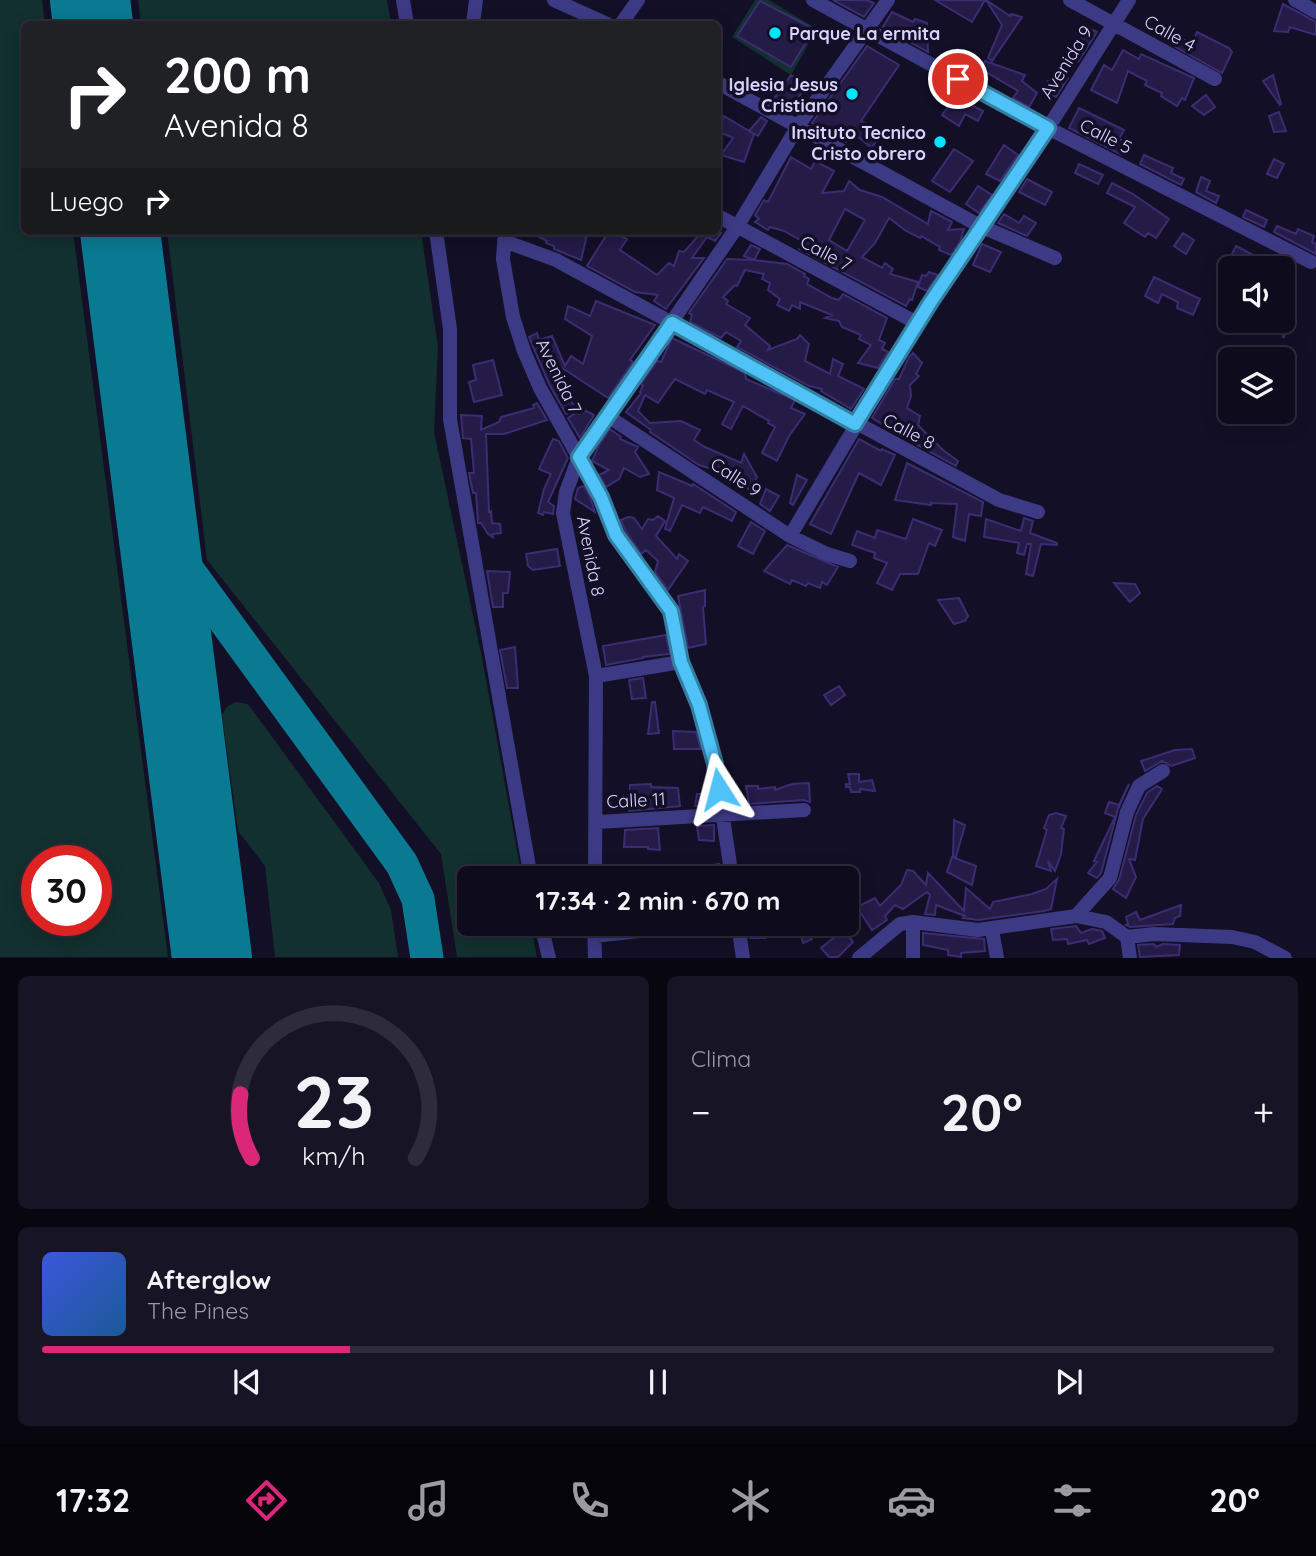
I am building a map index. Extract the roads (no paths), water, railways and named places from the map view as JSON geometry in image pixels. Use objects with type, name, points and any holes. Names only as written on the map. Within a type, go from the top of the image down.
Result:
[{"type":"street","points":[[404,0],[407,21]]},
{"type":"street","points":[[473,21],[476,0]]},
{"type":"street","points":[[554,0],[600,21]]},
{"type":"street","points":[[623,21],[638,0]]},
{"type":"street","name":"Calle 5","points":[[813,0],[1048,128],[1311,262]]},
{"type":"street","name":"Avenida 8","points":[[595,866],[596,676],[563,513],[565,492],[579,457],[606,415],[737,227],[797,126],[888,0]]},
{"type":"street","name":"Calle 4","points":[[1070,0],[1216,79]]},
{"type":"street","name":"Avenida 9","points":[[790,536],[917,323],[1048,128],[1129,0]]},
{"type":"street","points":[[1294,0],[1316,12]]},
{"type":"street","points":[[721,85],[981,226],[1055,258]]},
{"type":"street","name":"Calle 7","points":[[721,218],[917,323]]},
{"type":"street","points":[[437,235],[450,329],[450,419],[529,866]]},
{"type":"street","name":"Calle 8","points":[[505,236],[556,260],[999,500],[1038,512]]},
{"type":"street","name":"Avenida 7","points":[[505,236],[506,283],[524,351],[540,388],[601,497],[616,535],[671,611],[681,662],[699,705],[715,764],[730,866]]},
{"type":"street","name":"Calle 9","points":[[606,415],[790,536],[827,554],[850,561]]},
{"type":"street","points":[[596,676],[681,662]]},
{"type":"street","points":[[1076,916],[1110,878],[1127,812],[1139,786],[1163,771]]},
{"type":"street","name":"Calle 11","points":[[597,822],[804,810]]},
{"type":"street","points":[[859,957],[900,924],[913,922],[992,930],[1076,916],[1106,922],[1127,937],[1154,934],[1232,937],[1255,942],[1285,957]]},
{"type":"street","points":[[913,922],[913,957]]},
{"type":"street","points":[[992,930],[997,957]]},
{"type":"street","points":[[544,936],[549,957]]},
{"type":"street","points":[[594,936],[595,957]]},
{"type":"street","points":[[740,936],[743,957]]},
{"type":"street","points":[[1127,937],[1130,957]]},
{"type":"place","name":"Parque La ermita","points":[[775,33]]},
{"type":"place","name":"Iglesia Jesus Cristiano","points":[[852,94]]},
{"type":"place","name":"Insituto Tecnico Cristo obrero","points":[[940,142]]}]
